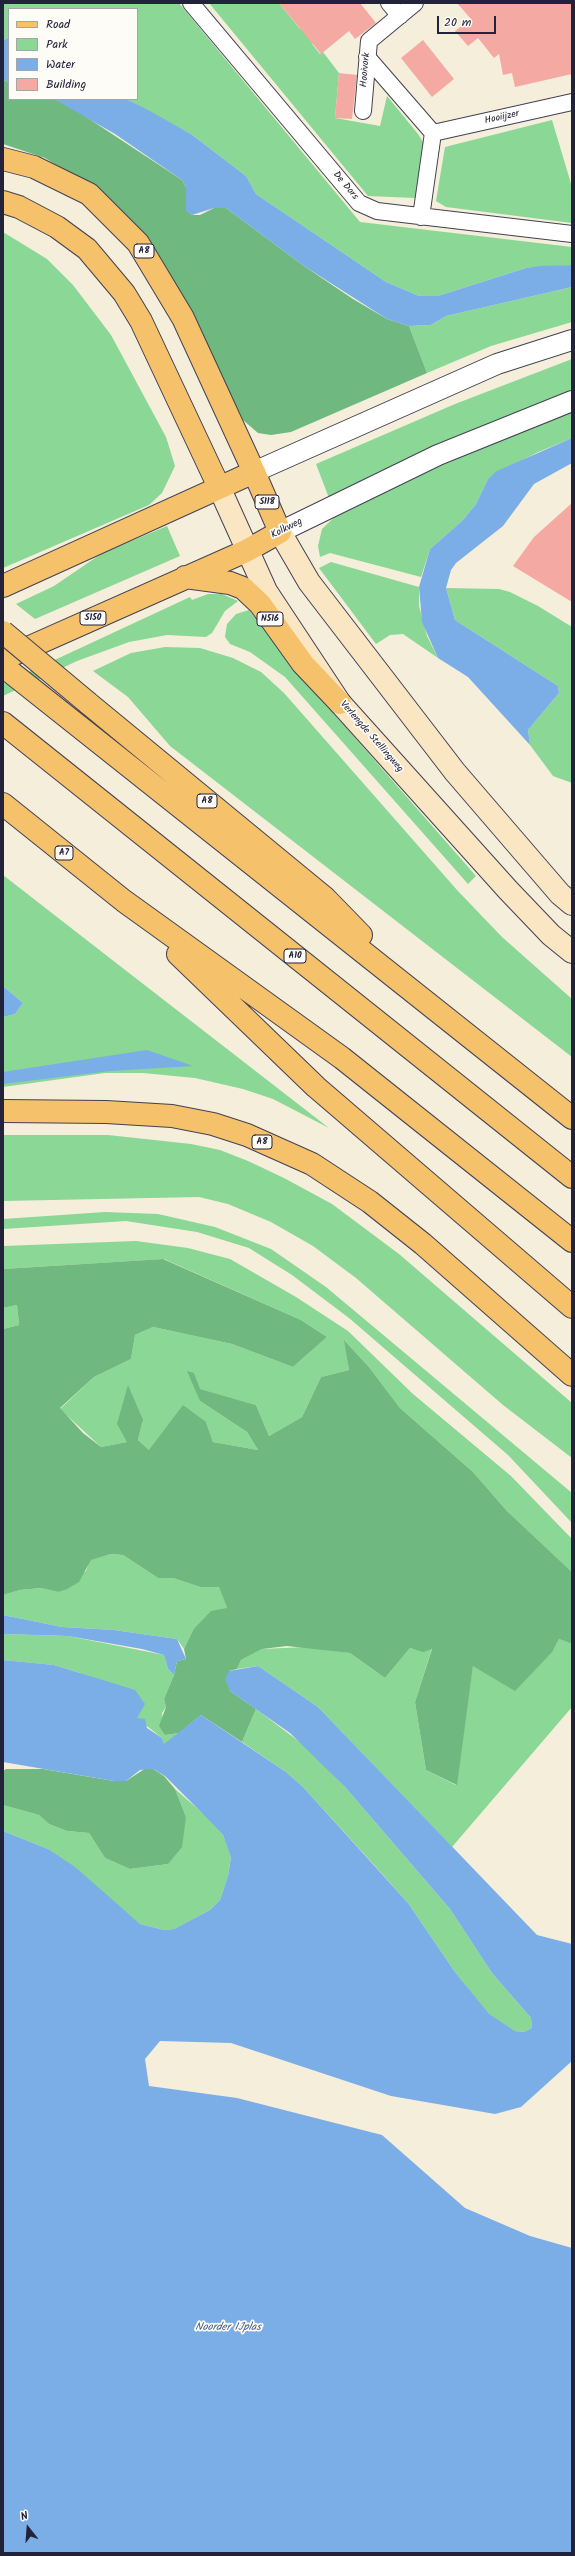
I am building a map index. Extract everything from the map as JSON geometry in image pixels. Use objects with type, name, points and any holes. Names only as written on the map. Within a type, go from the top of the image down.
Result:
[{"type":"main road","name":"A8","points":[[3,159],[34,167],[88,194],[105,208],[138,243],[167,288],[183,318],[254,472]]},
{"type":"main road","points":[[3,202],[19,207],[57,227],[87,249],[124,293],[141,320],[219,487]]},
{"type":"main road","points":[[3,586],[254,472]]},
{"type":"main road","name":"S118","points":[[254,472],[280,532],[309,582],[455,772],[560,894],[572,904]]},
{"type":"main road","name":"Verlengde Stellingweg","points":[[219,487],[246,551],[266,591],[312,657],[340,703],[508,890],[551,935],[572,952]]},
{"type":"main road","name":"Kolkweg","points":[[3,659],[184,577],[246,551],[280,532]]},
{"type":"main road","name":"N516","points":[[184,577],[230,583],[242,588],[260,604],[303,664],[340,703]]},
{"type":"main road","name":"A8","points":[[3,632],[325,898],[422,998]]},
{"type":"main road","name":"A8","points":[[3,666],[572,1118]]},
{"type":"main road","name":"A10","points":[[10,729],[572,1177]]},
{"type":"main road","name":"A7","points":[[3,804],[124,901]]},
{"type":"main road","points":[[124,901],[342,1058],[572,1242]]},
{"type":"main road","points":[[124,901],[316,1087],[572,1306]]},
{"type":"main road","name":"A8","points":[[3,1111],[106,1112],[172,1116],[213,1124],[247,1135],[312,1164],[370,1202],[417,1240],[572,1375]]},
{"type":"street","name":"De Dors","points":[[191,3],[359,203],[377,212],[572,234]]},
{"type":"street","points":[[389,3],[400,16]]},
{"type":"street","name":"Hooivork","points":[[363,111],[369,42],[415,3]]},
{"type":"street","points":[[367,57],[432,133],[421,217]]},
{"type":"street","name":"Hooiijzer","points":[[432,133],[572,102]]},
{"type":"street","points":[[254,472],[497,364],[572,340]]},
{"type":"street","name":"Kolkweg","points":[[280,532],[438,455],[572,401]]},
{"type":"green space","points":[[3,3],[179,3],[360,222],[572,247],[572,265],[526,268],[438,296],[419,296],[386,282],[256,194],[246,176],[191,134],[128,100],[138,100],[138,8],[8,8],[8,38],[3,41]]},
{"type":"green space","points":[[209,3],[279,3],[300,29],[304,27],[315,42],[312,44],[320,54],[323,52],[339,73],[335,118],[380,126],[387,96],[418,134],[425,145],[415,198],[368,196]]},
{"type":"green space","points":[[3,80],[8,82],[8,100],[56,100],[68,105],[182,180],[186,187],[186,210],[192,215],[200,215],[214,208],[226,208],[304,266],[353,299],[387,319],[409,326],[427,373],[291,432],[271,435],[258,433],[243,420],[209,351],[80,180],[45,158],[3,144]]},
{"type":"green space","points":[[552,120],[572,187],[572,223],[446,207],[436,201],[445,147]]},
{"type":"green space","points":[[3,232],[47,259],[73,285],[111,335],[166,437],[175,466],[162,493],[149,505],[3,568]]},
{"type":"green space","points":[[572,287],[572,322],[491,346],[427,373],[409,326],[431,325],[446,316]]},
{"type":"green space","points":[[572,359],[572,391],[374,474],[329,498],[316,464],[455,404]]},
{"type":"green space","points":[[572,408],[572,438],[536,453],[488,479],[476,504],[463,520],[430,549],[421,577],[330,553],[320,557],[318,546],[322,529],[347,505]]},
{"type":"green space","points":[[167,526],[180,556],[35,619],[16,604],[54,586],[101,554]]},
{"type":"green space","points":[[331,562],[419,587],[419,606],[427,636],[438,658],[403,634],[390,635],[376,644],[319,568]]},
{"type":"green space","points":[[446,588],[499,589],[510,592],[538,606],[572,627],[572,783],[553,776],[530,745],[528,730],[559,693],[558,686],[455,620]]},
{"type":"green space","points":[[208,594],[222,594],[238,601],[225,611],[212,633],[206,637],[167,635],[129,642],[77,661],[3,696],[3,684],[190,597],[192,600]]},
{"type":"green space","points":[[249,610],[335,715],[476,876],[468,884],[285,677],[250,652],[230,644],[225,637],[227,624],[236,614]]},
{"type":"green space","points":[[165,647],[200,648],[233,658],[261,672],[284,693],[457,890],[502,937],[572,999],[572,1057],[170,746],[128,697],[93,671],[131,653]]},
{"type":"green space","points":[[3,875],[329,1128],[273,1099],[243,1089],[195,1078],[143,1073],[105,1073],[3,1087],[3,1017],[15,1014],[23,1003],[3,986]]},
{"type":"green space","points":[[3,1135],[108,1135],[191,1144],[220,1150],[284,1178],[332,1204],[399,1254],[572,1403],[572,1458],[503,1405],[356,1278],[313,1246],[271,1222],[228,1204],[199,1197],[3,1201]]},
{"type":"green space","points":[[105,1212],[158,1214],[215,1227],[271,1249],[326,1287],[572,1493],[572,1523],[508,1455],[349,1318],[292,1275],[249,1248],[197,1232],[126,1221],[3,1229],[3,1219]]},
{"type":"green space","points":[[136,1241],[188,1248],[230,1259],[296,1297],[348,1331],[413,1394],[511,1476],[572,1539],[572,1572],[507,1511],[473,1472],[400,1408],[369,1367],[345,1341],[349,1370],[321,1377],[302,1417],[269,1436],[256,1405],[199,1389],[194,1373],[200,1401],[247,1432],[258,1450],[213,1442],[206,1422],[149,1450],[138,1440],[143,1420],[127,1442],[101,1447],[60,1409],[94,1377],[131,1359],[135,1335],[153,1327],[232,1344],[293,1367],[327,1337],[301,1320],[164,1259],[3,1269],[3,1246]]},
{"type":"green space","points":[[163,1259],[301,1320],[327,1337],[293,1367],[232,1344],[153,1327],[135,1335],[131,1359],[94,1377],[60,1408],[83,1433],[101,1447],[127,1442],[117,1424],[128,1385],[143,1420],[138,1440],[149,1450],[183,1405],[206,1422],[213,1442],[258,1450],[247,1432],[200,1401],[187,1371],[194,1373],[200,1389],[256,1405],[269,1436],[302,1417],[321,1377],[349,1370],[344,1340],[369,1367],[400,1408],[473,1472],[507,1511],[572,1572],[572,1644],[559,1639],[553,1651],[515,1691],[473,1666],[457,1785],[426,1770],[415,1702],[432,1649],[423,1652],[410,1648],[385,1678],[350,1653],[287,1646],[262,1649],[241,1660],[237,1669],[229,1671],[230,1691],[256,1709],[242,1742],[201,1715],[179,1733],[165,1735],[159,1726],[166,1707],[164,1699],[174,1675],[177,1661],[186,1659],[184,1649],[193,1630],[211,1611],[227,1608],[219,1587],[200,1587],[173,1578],[158,1578],[123,1555],[111,1554],[91,1560],[79,1582],[67,1589],[58,1592],[41,1588],[20,1590],[3,1595],[3,1329],[19,1325],[17,1305],[3,1308],[3,1269]]},
{"type":"green space","points":[[17,1305],[19,1325],[3,1329],[3,1308]]},
{"type":"green space","points":[[111,1554],[123,1555],[158,1578],[173,1578],[200,1587],[219,1586],[227,1608],[193,1630],[184,1649],[177,1639],[114,1630],[62,1627],[3,1615],[3,1595],[20,1590],[41,1588],[58,1592],[86,1571],[90,1560]]},
{"type":"green space","points":[[3,1634],[68,1636],[164,1655],[168,1669],[174,1675],[164,1699],[166,1707],[162,1713],[165,1735],[179,1733],[164,1745],[162,1738],[80,1673],[54,1665],[3,1660]]},
{"type":"green space","points":[[559,1639],[572,1644],[572,1707],[452,1847],[318,1707],[258,1666],[237,1669],[241,1660],[262,1649],[306,1647],[350,1653],[385,1678],[410,1648],[423,1651],[432,1648],[415,1702],[426,1770],[456,1785],[473,1665],[553,1651]]},
{"type":"green space","points":[[256,1709],[305,1746],[345,1787],[450,1909],[492,1973],[531,2018],[532,2028],[524,2032],[515,2031],[489,2015],[455,1972],[408,1903],[375,1866],[303,1787],[286,1772],[242,1742]]},
{"type":"green space","points":[[146,1768],[153,1769],[164,1776],[175,1789],[186,1817],[182,1847],[168,1864],[130,1869],[105,1858],[89,1833],[67,1831],[49,1824],[39,1815],[3,1805],[3,1771],[6,1769],[43,1769],[114,1781],[126,1781]]},
{"type":"green space","points":[[175,1789],[206,1816],[223,1835],[231,1856],[228,1876],[220,1900],[210,1910],[174,1929],[164,1930],[140,1924],[48,1849],[3,1831],[3,1805],[39,1815],[49,1824],[67,1831],[89,1833],[105,1858],[130,1869],[168,1864],[186,1817]]},
{"type":"water","points":[[8,38],[8,82],[3,80],[3,41]]},
{"type":"water","points":[[56,100],[128,100],[148,110],[191,134],[246,176],[256,194],[386,282],[419,296],[438,296],[526,268],[541,266],[572,265],[572,287],[446,316],[431,325],[409,326],[387,319],[304,266],[226,208],[214,208],[192,215],[186,211],[186,187],[182,180],[115,134]]},
{"type":"water","points":[[572,438],[572,463],[534,484],[503,526],[456,563],[451,570],[446,588],[455,620],[558,686],[559,693],[528,730],[530,745],[468,677],[438,658],[422,622],[419,587],[430,549],[463,520],[476,504],[488,479],[497,471]]},
{"type":"water","points":[[3,986],[23,1003],[15,1014],[3,1017]]},
{"type":"water","points":[[147,1050],[193,1066],[110,1071],[3,1084],[3,1072]]},
{"type":"water","points":[[3,1615],[62,1627],[114,1630],[177,1639],[186,1659],[177,1661],[174,1675],[168,1669],[164,1655],[142,1649],[68,1636],[3,1634]]},
{"type":"water","name":"Noorder IJplas","points":[[3,1660],[54,1665],[135,1690],[145,1704],[137,1718],[145,1719],[147,1728],[162,1738],[164,1744],[201,1715],[286,1772],[303,1787],[408,1903],[455,1972],[489,2014],[515,2031],[524,2032],[532,2028],[531,2018],[492,1973],[450,1909],[345,1787],[290,1733],[230,1691],[225,1679],[229,1671],[258,1666],[318,1707],[537,1935],[572,1944],[572,2061],[521,2107],[495,2114],[391,2096],[231,2043],[160,2041],[145,2059],[149,2086],[237,2098],[382,2135],[465,2208],[530,2236],[572,2248],[572,2553],[3,2553],[3,1831],[48,1849],[75,1867],[140,1924],[164,1930],[174,1929],[210,1910],[220,1900],[228,1876],[231,1857],[223,1835],[165,1776],[153,1769],[140,1770],[126,1781],[114,1781],[3,1762]]},
{"type":"building","points":[[279,3],[360,3],[376,23],[355,39],[349,31],[321,54]]},
{"type":"building","points":[[457,3],[572,3],[572,74],[515,87],[512,73],[503,75],[499,54],[494,58],[478,38],[468,46],[455,31],[471,19]]},
{"type":"building","points":[[423,40],[454,79],[432,97],[401,58]]},
{"type":"building","points":[[339,73],[357,75],[352,119],[335,118]]},
{"type":"building","points":[[572,503],[572,602],[513,566],[534,537]]}]
